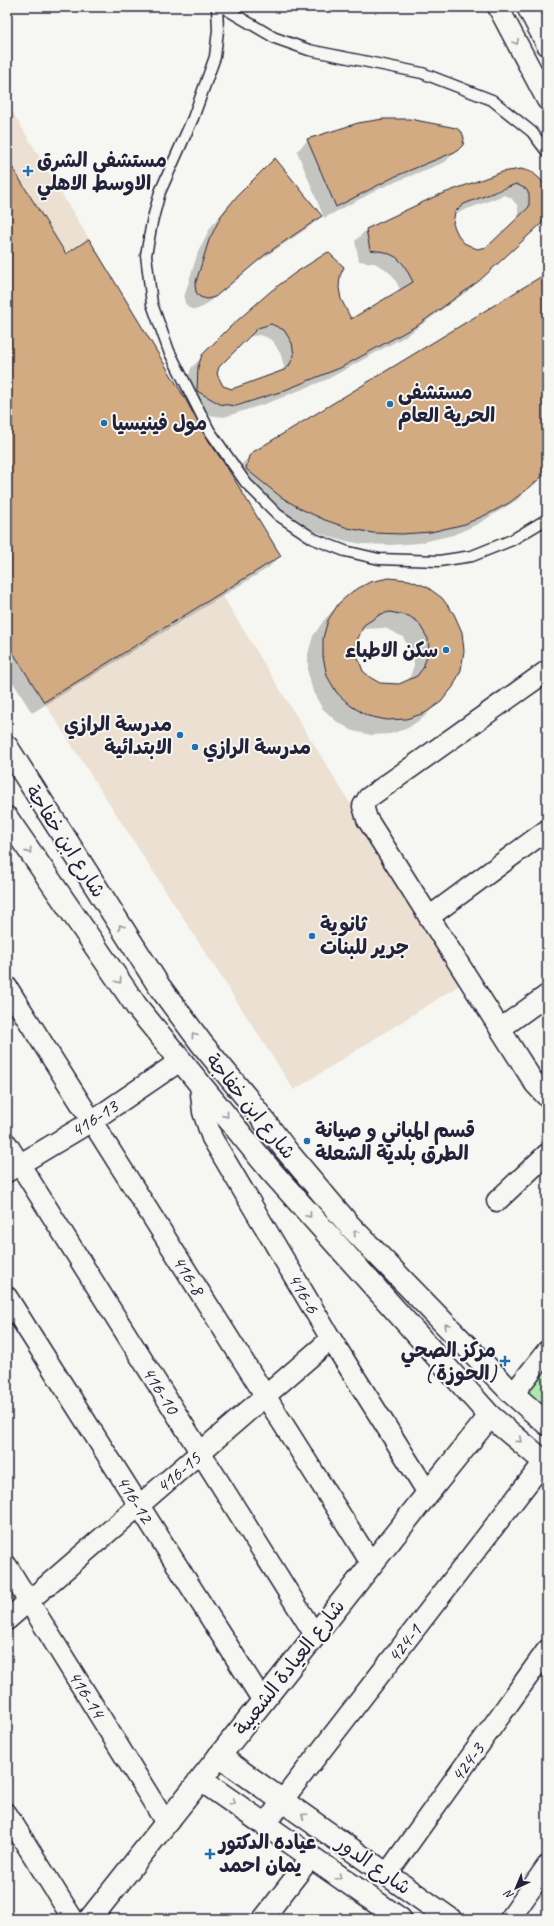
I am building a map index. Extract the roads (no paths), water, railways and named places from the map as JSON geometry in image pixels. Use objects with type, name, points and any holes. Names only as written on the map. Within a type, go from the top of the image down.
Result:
[{"type":"street","points":[[498,7],[547,100]]},
{"type":"street","points":[[527,7],[547,45]]},
{"type":"street","points":[[547,672],[368,798],[363,806],[367,819],[535,1084],[547,1097]]},
{"type":"street","name":"شارع ابن خفاجة","points":[[7,748],[159,986],[202,1044],[350,1226],[513,1394],[547,1424]]},
{"type":"street","name":"شارع ابن خفاجة","points":[[7,818],[137,1007],[200,1085],[320,1228],[490,1416],[545,1463]]},
{"type":"street","points":[[429,917],[547,830]]},
{"type":"street","name":"416-8","points":[[7,987],[372,1563]]},
{"type":"street","points":[[500,1029],[547,995]]},
{"type":"street","name":"416-13","points":[[13,1168],[92,1120],[180,1061]]},
{"type":"street","points":[[200,1085],[220,1066]]},
{"type":"street","name":"416-6","points":[[200,1085],[203,1112],[212,1138],[331,1339],[428,1493]]},
{"type":"street","name":"416-10","points":[[7,1144],[13,1168],[200,1452],[315,1635]]},
{"type":"street","points":[[497,1200],[547,1154]]},
{"type":"street","name":"416-12","points":[[7,1297],[263,1701]]},
{"type":"street","name":"416-15","points":[[7,1620],[331,1339]]},
{"type":"street","points":[[513,1394],[546,1353]]},
{"type":"street","name":"شارع العيادة الشعبية","points":[[90,1919],[490,1416]]},
{"type":"street","name":"424-1","points":[[265,1825],[282,1801],[545,1463]]},
{"type":"street","name":"416-14","points":[[7,1566],[166,1823]]},
{"type":"street","name":"424-3","points":[[387,1874],[547,1650]]},
{"type":"street","name":"شارع الدور","points":[[219,1756],[450,1919]]},
{"type":"street","name":"شارع الدور","points":[[201,1780],[400,1919]]},
{"type":"street","points":[[7,1814],[73,1919]]},
{"type":"street","points":[[263,1919],[312,1857]]},
{"type":"street","points":[[510,1919],[547,1866]]},
{"type":"lane","points":[[217,7],[218,30],[215,57],[193,118],[160,192],[152,222],[146,255],[152,304],[169,351],[209,430],[246,483],[278,515],[314,539],[345,551],[379,559],[439,561],[472,556],[512,540],[547,519]]},
{"type":"lane","points":[[222,7],[275,38],[309,50],[422,73],[492,100],[532,132],[547,152]]},
{"type":"place","name":"مستشفى الشرق الاوسط الاهلي","points":[[28,171]]},
{"type":"place","name":"مستشفى الحرية العام","points":[[390,404]]},
{"type":"place","name":"مول فينيسيا","points":[[104,423]]},
{"type":"place","name":"سكن الاطباء","points":[[446,650]]},
{"type":"place","name":"مدرسة الرازي الابتدائية","points":[[180,735]]},
{"type":"place","name":"مدرسة الرازي","points":[[195,747]]},
{"type":"place","name":"ثانوية جرير للبنات","points":[[312,936]]},
{"type":"place","name":"قسم المباني و صيانة الطرق بلدية الشعلة","points":[[307,1141]]},
{"type":"place","name":"مركز الصحي ( الحوزة)","points":[[505,1361]]},
{"type":"place","name":"عياده الدكتور يمان احمد","points":[[210,1854]]}]
